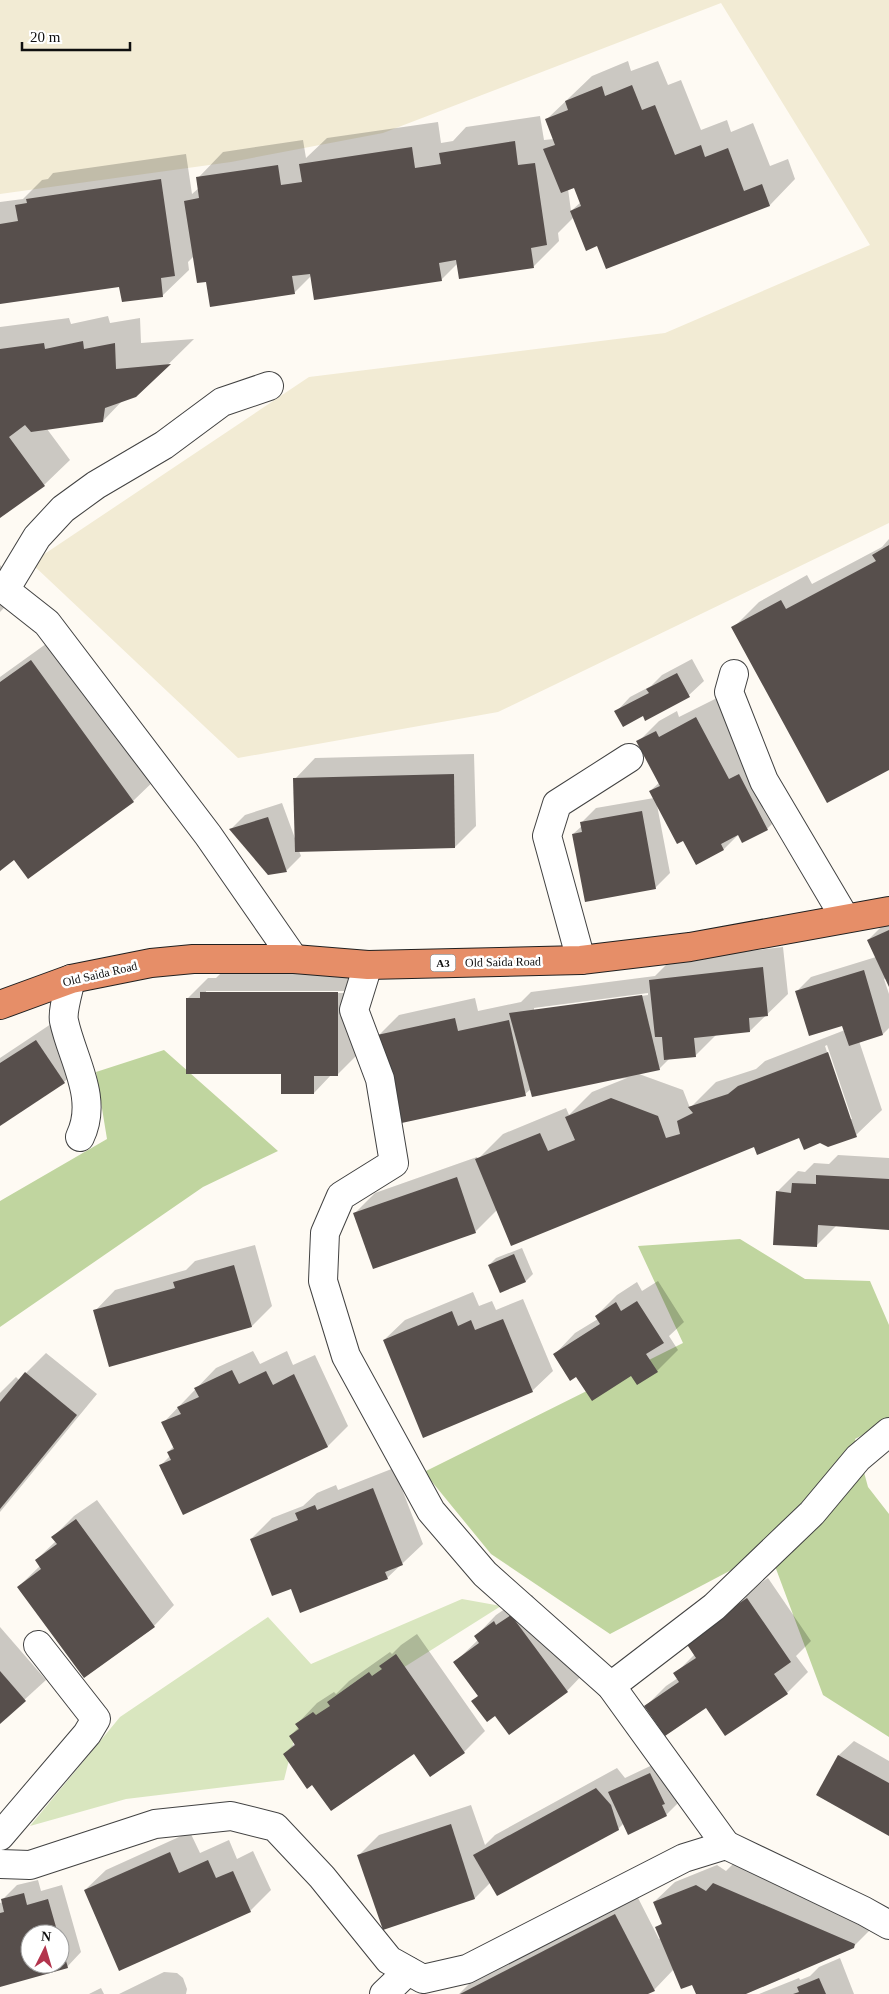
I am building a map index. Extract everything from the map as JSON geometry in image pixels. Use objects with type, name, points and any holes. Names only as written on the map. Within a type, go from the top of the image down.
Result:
[{"type":"highway","name":"Old Saida Road","points":[[0,1005],[72,979],[119,969],[192,959],[294,959],[368,965],[581,960],[690,947],[889,911]]},
{"type":"street","points":[[269,386],[222,402],[164,445],[96,486],[63,509],[37,537],[3,588],[47,623],[208,835],[294,959]]},
{"type":"street","points":[[734,674],[729,692],[764,781],[845,918]]},
{"type":"street","points":[[581,960],[546,836],[557,804],[629,758]]},
{"type":"street","points":[[368,965],[354,1010],[380,1079],[394,1163],[341,1196],[325,1233],[323,1281],[346,1356],[431,1511],[486,1574],[612,1686],[726,1846],[864,1911],[889,1925]]},
{"type":"street","points":[[72,979],[63,1019],[86,1089],[86,1125],[80,1137]]},
{"type":"street","points":[[612,1686],[714,1607],[812,1513],[858,1458],[889,1432]]},
{"type":"street","points":[[0,1836],[81,1741],[96,1720],[38,1645]]},
{"type":"street","points":[[0,1864],[30,1865],[155,1824],[231,1816],[275,1827],[322,1877],[388,1960],[419,1982]]},
{"type":"street","points":[[384,1994],[467,1969],[684,1858],[726,1846]]},
{"type":"shaded area","points":[[0,0],[889,0],[889,523],[498,712],[238,758],[31,563],[309,377],[665,333],[870,245],[721,3],[383,133],[231,162],[0,194]]},
{"type":"green space","points":[[164,1050],[278,1151],[203,1187],[0,1327],[0,1201],[107,1139],[96,1072]]},
{"type":"green space","points":[[740,1239],[805,1279],[870,1281],[889,1325],[889,1421],[855,1439],[868,1487],[889,1514],[889,1737],[823,1695],[769,1550],[610,1634],[491,1554],[424,1472],[683,1343],[638,1246]]},
{"type":"green space","points":[[462,1599],[501,1606],[295,1736],[284,1780],[126,1799],[30,1826],[120,1717],[268,1617],[311,1664]]},
{"type":"building","points":[[632,85],[642,110],[655,105],[675,155],[701,145],[705,157],[728,148],[744,191],[762,184],[770,206],[606,269],[597,246],[586,251],[570,211],[581,206],[574,188],[561,193],[543,149],[555,145],[545,119],[568,110],[565,101],[602,86],[605,96]]},
{"type":"building","points":[[515,141],[518,165],[535,163],[547,245],[531,248],[534,268],[459,279],[456,260],[439,263],[442,281],[314,300],[310,274],[292,276],[295,294],[210,307],[206,282],[197,283],[184,201],[199,198],[196,177],[278,165],[281,185],[302,182],[299,164],[412,147],[415,168],[441,164],[439,153]]},
{"type":"building","points":[[161,179],[175,276],[161,278],[163,297],[122,302],[119,287],[0,304],[0,224],[18,221],[15,205],[27,203],[26,199]]},
{"type":"building","points":[[83,341],[84,349],[115,343],[116,369],[171,364],[136,397],[105,408],[103,422],[31,432],[25,425],[9,437],[45,486],[0,518],[0,349],[44,343],[45,349]]},
{"type":"building","points":[[889,545],[889,770],[827,803],[731,627],[781,600],[786,609],[876,561],[872,555]]},
{"type":"building","points":[[31,660],[134,802],[28,879],[14,860],[0,871],[0,682]]},
{"type":"building","points":[[677,673],[690,697],[645,721],[643,716],[623,727],[614,711],[649,693],[646,689]]},
{"type":"building","points":[[696,717],[729,779],[739,774],[768,830],[742,843],[738,835],[721,844],[724,850],[696,865],[683,841],[677,844],[649,791],[660,786],[636,741],[656,731],[659,737]]},
{"type":"building","points":[[454,774],[455,848],[295,852],[293,778]]},
{"type":"building","points":[[642,811],[656,889],[585,902],[572,834],[582,832],[580,822]]},
{"type":"building","points":[[268,817],[287,872],[268,875],[229,829]]},
{"type":"building","points":[[889,930],[889,987],[867,940]]},
{"type":"building","points":[[763,967],[768,1016],[749,1018],[750,1032],[694,1038],[696,1057],[664,1060],[662,1037],[655,1037],[649,980]]},
{"type":"building","points":[[864,970],[883,1035],[849,1046],[842,1026],[809,1036],[795,991]]},
{"type":"building","points":[[200,992],[338,992],[338,1076],[314,1076],[314,1094],[281,1094],[281,1074],[186,1074],[186,998],[200,998]]},
{"type":"building","points":[[642,995],[660,1070],[532,1097],[509,1013]]},
{"type":"building","points":[[455,1018],[458,1031],[509,1020],[526,1096],[397,1124],[377,1035]]},
{"type":"building","points":[[36,1040],[65,1083],[0,1126],[0,1063]]},
{"type":"building","points":[[828,1052],[857,1137],[828,1147],[820,1143],[804,1150],[799,1138],[757,1155],[754,1147],[511,1246],[475,1159],[540,1133],[548,1151],[575,1140],[565,1117],[611,1098],[658,1116],[666,1138],[680,1134],[677,1121],[693,1113],[688,1107],[728,1094],[738,1086]]},
{"type":"building","points":[[816,1175],[889,1179],[889,1230],[818,1225],[817,1247],[773,1245],[776,1191],[791,1193],[792,1183],[816,1184]]},
{"type":"building","points":[[457,1177],[476,1233],[373,1269],[353,1213]]},
{"type":"building","points":[[514,1254],[526,1282],[500,1293],[488,1265]]},
{"type":"building","points":[[234,1265],[252,1327],[109,1367],[93,1310],[175,1288],[173,1282]]},
{"type":"building","points":[[637,1301],[664,1343],[646,1354],[658,1372],[637,1385],[631,1376],[592,1401],[576,1377],[570,1381],[553,1354],[600,1324],[595,1316],[616,1302],[621,1311]]},
{"type":"building","points":[[452,1311],[458,1326],[471,1320],[475,1330],[503,1319],[533,1392],[423,1438],[383,1340]]},
{"type":"building","points":[[232,1370],[239,1384],[266,1371],[273,1385],[294,1374],[328,1447],[183,1515],[159,1465],[171,1460],[167,1452],[174,1449],[161,1422],[181,1414],[177,1407],[199,1397],[194,1388]]},
{"type":"building","points":[[25,1372],[77,1415],[0,1509],[0,1402]]},
{"type":"building","points":[[373,1488],[403,1565],[385,1572],[388,1579],[300,1613],[291,1589],[272,1596],[250,1539],[298,1520],[295,1513],[315,1505],[317,1510]]},
{"type":"building","points":[[76,1519],[155,1627],[84,1678],[17,1587],[41,1569],[35,1560],[57,1544],[51,1537]]},
{"type":"building","points":[[747,1598],[791,1662],[774,1674],[788,1694],[725,1736],[706,1708],[665,1736],[644,1706],[679,1682],[673,1673],[696,1658],[684,1640]]},
{"type":"building","points":[[511,1615],[568,1692],[509,1735],[495,1716],[487,1722],[471,1701],[478,1696],[453,1662],[479,1643],[474,1636],[494,1621],[496,1625]]},
{"type":"building","points":[[396,1654],[465,1753],[430,1777],[414,1754],[331,1811],[312,1785],[307,1789],[283,1754],[295,1745],[289,1736],[299,1729],[295,1724],[313,1712],[316,1715],[330,1706],[327,1702],[369,1672],[372,1676],[382,1669],[379,1666]]},
{"type":"building","points":[[0,1671],[26,1701],[0,1724]]},
{"type":"building","points":[[838,1755],[889,1783],[889,1836],[816,1795]]},
{"type":"building","points":[[650,1773],[665,1804],[662,1805],[667,1816],[628,1835],[608,1792]]},
{"type":"building","points":[[596,1788],[611,1805],[619,1830],[497,1896],[473,1855]]},
{"type":"building","points":[[451,1824],[475,1899],[383,1930],[357,1855]]},
{"type":"building","points":[[170,1852],[179,1873],[208,1860],[216,1878],[233,1871],[251,1912],[119,1971],[84,1890]]},
{"type":"building","points":[[713,1883],[855,1944],[854,1948],[746,1994],[696,1994],[692,1985],[681,1989],[655,1927],[662,1924],[653,1902],[696,1885],[706,1891]]},
{"type":"building","points":[[24,1893],[27,1905],[48,1899],[55,1924],[20,1924],[20,1974],[47,1974],[0,1987],[0,1913],[4,1912],[1,1899]]},
{"type":"building","points":[[615,1914],[655,1991],[648,1994],[460,1994]]},
{"type":"building","points":[[819,1978],[826,1994],[793,1994],[799,1992],[797,1987]]}]
